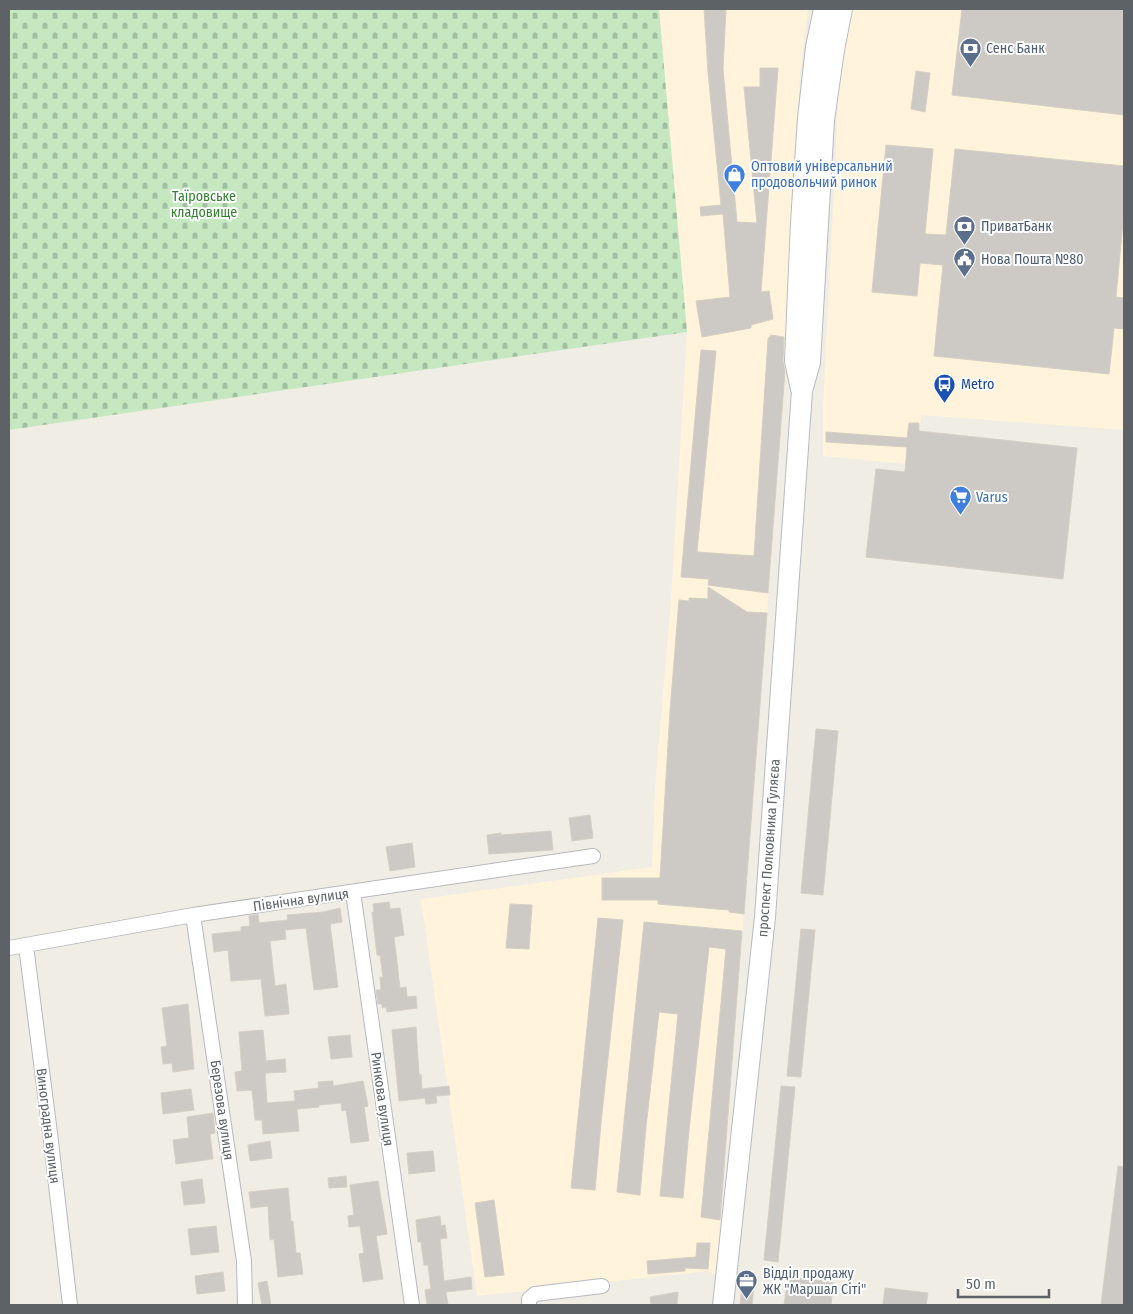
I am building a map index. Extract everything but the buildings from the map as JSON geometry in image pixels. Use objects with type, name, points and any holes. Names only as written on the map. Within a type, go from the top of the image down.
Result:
[{"type":"main road","name":"проспект Полковника Гуляєва","points":[[802,390],[795,361],[801,222],[808,118],[816,47],[824,9]]},
{"type":"main road","name":"проспект Полковника Гуляєва","points":[[723,1305],[765,917],[802,390],[810,362],[824,120],[842,9]]},
{"type":"street","name":"Північна вулиця","points":[[9,948],[193,915],[593,856]]},
{"type":"street","name":"Ринкова вулиця","points":[[353,892],[412,1305]]},
{"type":"street","name":"Березова вулиця","points":[[193,915],[244,1262],[245,1305]]},
{"type":"street","name":"Виноградна вулиця","points":[[26,946],[70,1305]]},
{"type":"street","points":[[529,1305],[529,1298],[535,1294],[602,1286]]},
{"type":"shaded area","points":[[659,9],[808,9],[800,73],[790,315],[716,1275],[708,1271],[477,1296],[421,899],[652,867],[655,788],[671,599],[687,332]]},
{"type":"shaded area","points":[[847,9],[1124,9],[1124,430],[921,415],[917,465],[823,456],[823,407],[838,107],[831,106]]},
{"type":"green space","name":"Таїровське кладовище","points":[[9,9],[659,9],[687,332],[9,430]]},
{"type":"place","name":"Сенс Банк","points":[[970,67]]},
{"type":"place","name":"Оптовий універсальний продовольчий ринок","points":[[735,193]]},
{"type":"place","name":"ПриватБанк","points":[[965,245]]},
{"type":"place","name":"Нова Пошта №80","points":[[965,278]]},
{"type":"place","name":"Metro","points":[[945,403]]},
{"type":"place","name":"Varus","points":[[960,516]]},
{"type":"place","name":"Відділ продажу ЖК \"Маршал Сіті\"","points":[[747,1300]]}]
